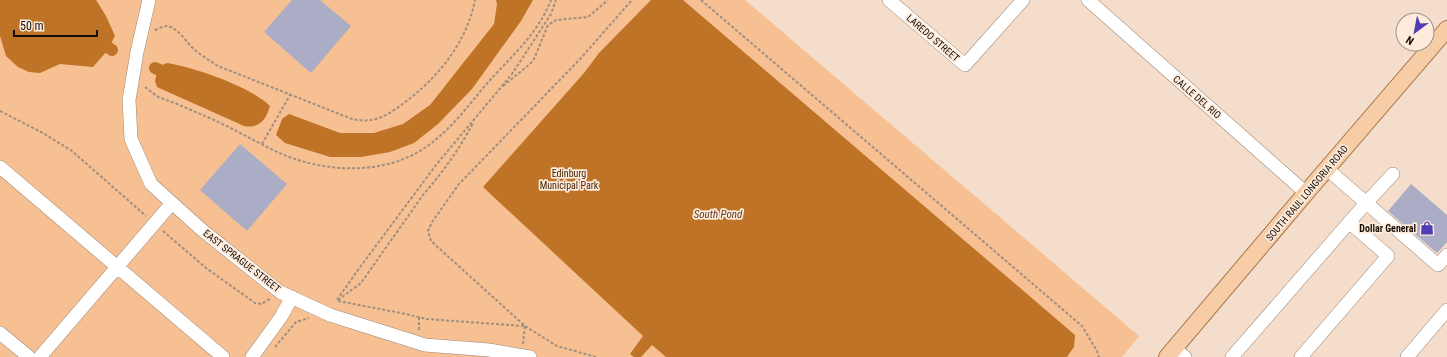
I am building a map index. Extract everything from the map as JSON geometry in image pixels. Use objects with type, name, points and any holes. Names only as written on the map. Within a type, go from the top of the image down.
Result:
[{"type":"main road","name":"SOUTH RAUL LONGORIA ROAD","points":[[1176,354],[1306,193],[1447,30]]},
{"type":"street","name":"EAST SPRAGUE STREET","points":[[149,0],[137,52],[129,100],[131,139],[151,184],[202,230],[280,292],[330,315],[425,351],[488,350],[524,354]]},
{"type":"street","name":"LAREDO STREET","points":[[889,0],[965,66],[1023,0]]},
{"type":"street","name":"CALLE DEL RIO","points":[[1088,0],[1306,193]]},
{"type":"street","points":[[0,167],[223,357]]},
{"type":"street","points":[[1327,168],[1438,265],[1447,255]]},
{"type":"street","points":[[1232,357],[1349,222],[1393,174]]},
{"type":"street","points":[[40,357],[172,203]]},
{"type":"street","points":[[1301,357],[1388,256],[1349,222]]},
{"type":"street","points":[[252,357],[281,317],[292,297]]},
{"type":"street","points":[[1407,357],[1447,310]]},
{"type":"street","points":[[0,332],[29,357]]},
{"type":"path","points":[[155,30],[166,26],[172,28],[181,34],[194,49],[207,60],[218,66],[352,119],[371,120],[395,110],[416,94],[444,66],[458,44],[470,17],[475,0]]},
{"type":"path","points":[[145,88],[158,97],[177,104],[295,159],[324,166],[354,169],[375,166],[402,159],[426,147],[450,127],[492,78],[530,38],[544,17],[551,0]]},
{"type":"path","points":[[337,300],[436,165],[512,74],[551,14],[556,0]]},
{"type":"path","points":[[499,90],[534,59],[548,25],[556,20],[588,17],[608,0]]},
{"type":"path","points":[[596,357],[557,346],[525,326],[431,241],[428,231],[432,222],[459,184],[580,58],[632,0]]},
{"type":"path","points":[[701,0],[1082,326],[1099,357]]},
{"type":"path","points":[[262,144],[290,95]]},
{"type":"path","points":[[0,111],[43,133],[72,151],[148,218]]},
{"type":"path","points":[[337,300],[361,283],[423,195],[434,183],[462,145],[474,121]]},
{"type":"path","points":[[162,230],[206,268],[255,303],[261,304],[271,299]]},
{"type":"path","points":[[337,300],[426,319],[525,326]]},
{"type":"path","points":[[272,351],[296,322],[311,316]]},
{"type":"path","points":[[419,317],[419,332]]},
{"type":"path","points":[[524,354],[525,326]]},
{"type":"green space","name":"Edinburg Municipal Park","points":[[0,0],[745,0],[1139,336],[1122,357],[0,357]]},
{"type":"water","points":[[0,0],[96,0],[106,16],[115,36],[107,51],[93,67],[60,64],[40,73],[29,72],[18,67],[6,56],[0,36]]},
{"type":"water","points":[[496,0],[533,0],[521,21],[472,89],[438,124],[414,143],[390,152],[361,157],[330,157],[285,143],[276,135],[282,119],[289,114],[340,133],[374,133],[403,124],[430,105],[494,24],[497,4]]},
{"type":"water","name":"South Pond","points":[[651,0],[683,0],[1075,335],[1074,347],[1067,357],[666,357],[652,345],[641,357],[634,357],[630,354],[643,336],[483,187],[584,73],[599,53]]},
{"type":"water","points":[[167,63],[206,73],[250,92],[270,106],[264,119],[258,125],[249,127],[244,126],[157,87],[155,81],[158,67]]},
{"type":"building","points":[[292,0],[320,0],[351,26],[311,73],[264,32]]},
{"type":"building","points":[[240,144],[287,184],[247,231],[200,190]]},
{"type":"building","name":"Dollar General","points":[[1411,184],[1447,215],[1447,242],[1437,253],[1388,211]]},
{"type":"waterway","points":[[155,68],[173,76]]},
{"type":"place","name":"Dollar General","points":[[1427,228]]}]
